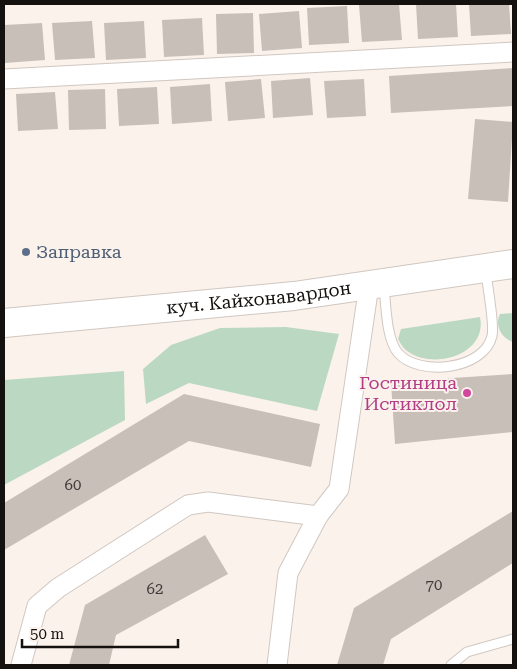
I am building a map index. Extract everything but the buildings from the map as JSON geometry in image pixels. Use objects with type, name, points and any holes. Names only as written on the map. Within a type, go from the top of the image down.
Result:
[{"type":"main road","name":"куч. Кайхонавардон","points":[[4,323],[294,296],[513,264]]},
{"type":"street","points":[[4,79],[513,52]]},
{"type":"street","points":[[276,665],[288,573],[318,516],[339,488],[377,284]]},
{"type":"street","points":[[21,665],[37,606],[58,588],[188,505],[208,502],[318,516]]},
{"type":"lane","points":[[377,284],[388,330],[396,352],[409,363],[428,368],[456,364],[474,360],[486,350],[493,335],[486,268]]},
{"type":"lane","points":[[451,665],[467,652],[513,639]]},
{"type":"green space","points":[[513,313],[513,342],[502,335],[498,318],[500,314]]},
{"type":"green space","points":[[480,317],[480,330],[476,341],[468,349],[444,359],[418,357],[406,350],[398,339],[401,329]]},
{"type":"green space","points":[[286,327],[339,334],[317,411],[189,383],[146,404],[143,369],[171,345],[220,328]]},
{"type":"green space","points":[[124,371],[125,420],[4,485],[4,380]]},
{"type":"place","name":"Заправка","points":[[26,252]]},
{"type":"place","name":"Гостиница Истиклол","points":[[467,393]]}]
